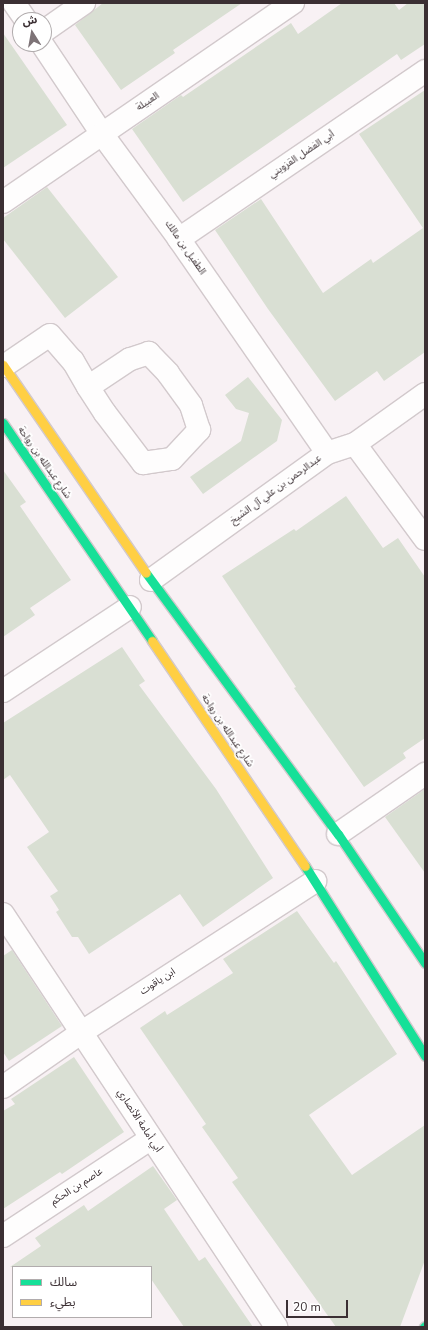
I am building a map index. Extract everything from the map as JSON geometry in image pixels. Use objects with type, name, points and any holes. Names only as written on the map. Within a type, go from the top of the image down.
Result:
[{"type":"street","points":[[14,3],[20,12]]},
{"type":"street","points":[[52,25],[84,3]]},
{"type":"street","name":"العبيلة","points":[[3,202],[293,3]]},
{"type":"street","name":"الطفيل بن مالك","points":[[47,52],[102,134],[179,239],[327,453]]},
{"type":"street","name":"أبي الفضل القزويني","points":[[179,239],[425,71]]},
{"type":"street","points":[[88,387],[130,359],[149,353],[168,373],[191,405],[199,430],[172,459],[143,463],[88,387],[73,360],[50,335],[4,365],[151,580],[338,834],[425,963]]},
{"type":"street","name":"عبدالرحمن بن علي آل الشيخ","points":[[151,580],[327,453],[355,444],[425,394]]},
{"type":"street","name":"شارع عبدالله بن رواحة","points":[[3,423],[130,606],[315,881],[425,1056]]},
{"type":"street","points":[[355,444],[425,539]]},
{"type":"street","points":[[3,691],[130,606]]},
{"type":"street","points":[[338,834],[425,774]]},
{"type":"street","name":"ابن ياقوت","points":[[3,1088],[82,1032],[315,881]]},
{"type":"street","name":"أبي أمامة الأنصاري","points":[[5,919],[82,1032],[150,1139],[276,1327]]},
{"type":"street","name":"عاصم بن الحكم","points":[[3,1236],[150,1139]]},
{"type":"building","points":[[103,3],[242,3],[173,50],[175,53],[121,90],[75,25]]},
{"type":"building","points":[[342,3],[394,3],[399,10],[408,3],[425,3],[425,44],[401,60],[397,54],[183,202],[132,129],[181,95],[183,97],[291,23],[298,34]]},
{"type":"building","points":[[3,33],[12,46],[12,52],[16,52],[67,125],[3,168]]},
{"type":"building","points":[[425,90],[425,352],[384,381],[377,371],[335,401],[268,309],[215,230],[261,199],[323,293],[371,259],[373,263],[423,228],[359,134]]},
{"type":"building","points":[[47,187],[118,277],[65,318],[3,239],[3,218]]},
{"type":"building","points":[[248,377],[282,420],[277,441],[203,494],[190,477],[241,441],[249,413],[236,409],[225,395]]},
{"type":"building","points":[[3,470],[26,502],[20,506],[71,580],[30,608],[35,615],[3,637]]},
{"type":"building","points":[[346,496],[383,548],[398,538],[425,577],[425,738],[403,753],[406,758],[364,787],[294,688],[296,687],[222,576],[294,529],[296,531]]},
{"type":"building","points":[[122,647],[145,681],[139,685],[216,789],[273,878],[203,927],[180,894],[89,954],[78,937],[72,937],[56,912],[59,910],[50,896],[58,891],[27,847],[49,832],[10,775],[3,780],[3,723]]},
{"type":"building","points":[[425,789],[425,873],[385,817]]},
{"type":"building","points":[[297,911],[334,963],[336,961],[397,1054],[309,1115],[352,1175],[425,1125],[425,1260],[400,1327],[336,1327],[232,1182],[238,1178],[202,1127],[206,1124],[140,1028],[165,1011],[167,1015],[233,973],[223,959]]},
{"type":"building","points":[[12,950],[62,1026],[9,1061],[3,1052],[3,956]]},
{"type":"building","points":[[74,1057],[124,1132],[62,1174],[60,1172],[3,1209],[3,1111],[15,1104],[11,1099]]},
{"type":"building","points":[[153,1166],[177,1200],[164,1209],[199,1261],[205,1257],[253,1327],[184,1327],[152,1280],[152,1266],[10,1267],[41,1246],[35,1238],[84,1205],[88,1211]]},
{"type":"traffic: fast","points":[[3,423],[152,641]]},
{"type":"traffic: fast","points":[[146,573],[338,834],[425,963]]},
{"type":"traffic: fast","points":[[305,866],[425,1056]]},
{"type":"traffic: slow","points":[[3,365],[146,573]]},
{"type":"traffic: slow","points":[[152,641],[305,866]]}]
